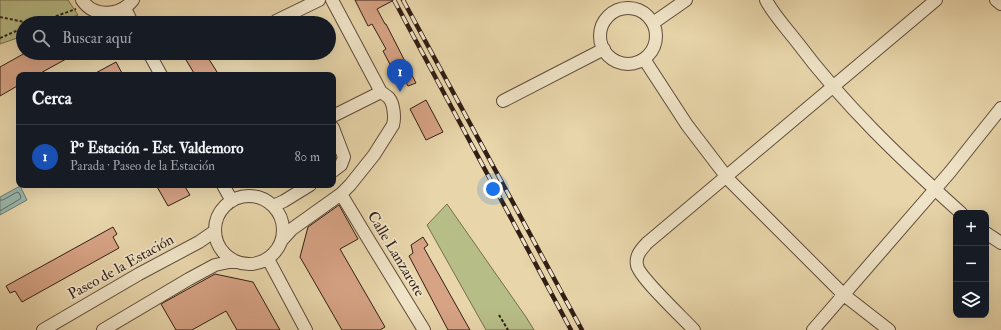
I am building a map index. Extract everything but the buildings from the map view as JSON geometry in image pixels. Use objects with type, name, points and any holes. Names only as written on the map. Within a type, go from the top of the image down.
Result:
[{"type":"street","points":[[286,16],[319,0]]},
{"type":"street","points":[[282,240],[282,222],[279,213],[273,206],[264,200],[253,196],[242,197],[232,201],[219,213],[215,231],[216,240],[220,249],[226,256],[234,261],[245,264],[257,264],[268,259],[276,251],[282,240],[292,229],[341,194],[350,185],[374,155],[395,120],[390,99],[381,92],[332,0]]},
{"type":"street","points":[[653,23],[686,0]]},
{"type":"street","points":[[766,0],[815,66],[857,113],[922,178],[958,210]]},
{"type":"street","points":[[694,330],[643,276],[637,265],[638,254],[647,243],[936,0]]},
{"type":"street","points":[[996,0],[1001,4]]},
{"type":"street","points":[[84,2],[91,9],[108,14],[117,12],[129,4],[131,16]]},
{"type":"street","points":[[622,8],[641,10],[653,23],[656,32],[656,41],[653,50],[647,57],[639,62],[630,64],[621,63],[612,59],[606,53],[601,44],[600,35],[602,26],[606,18],[614,11],[622,8]]},
{"type":"street","points":[[503,101],[604,49]]},
{"type":"street","points":[[644,59],[687,125],[726,176],[844,295],[889,330]]},
{"type":"street","points":[[153,60],[159,72]]},
{"type":"street","points":[[336,114],[381,92]]},
{"type":"street","points":[[813,330],[935,190],[1001,108]]},
{"type":"street","points":[[336,136],[344,157],[341,165],[336,169]]},
{"type":"street","points":[[225,188],[232,201]]},
{"type":"street","points":[[273,206],[305,188]]},
{"type":"street","name":"Calle Lanzarote","points":[[341,194],[424,330]]},
{"type":"street","name":"Paseo de la Estación","points":[[43,330],[139,274],[199,242],[215,231]]},
{"type":"street","points":[[989,235],[1001,243]]},
{"type":"street","points":[[268,259],[306,330]]},
{"type":"street","points":[[103,330],[118,326],[183,283],[215,265],[234,261]]},
{"type":"path","points":[[53,16],[84,2]]},
{"type":"path","points":[[0,17],[16,20]]},
{"type":"path","points":[[0,38],[16,31]]},
{"type":"path","points":[[499,315],[508,330]]},
{"type":"green space","points":[[0,0],[68,0],[78,15],[16,16],[16,38],[0,44]]},
{"type":"green space","points":[[447,204],[534,330],[486,330],[427,225]]},
{"type":"water","points":[[16,188],[21,188],[27,200],[0,215],[0,197]]},
{"type":"railway","points":[[394,0],[571,330]]},
{"type":"railway","points":[[403,0],[582,330]]},
{"type":"place","name":"Pº Estación - Est. Valdemoro","points":[[400,92]]}]
